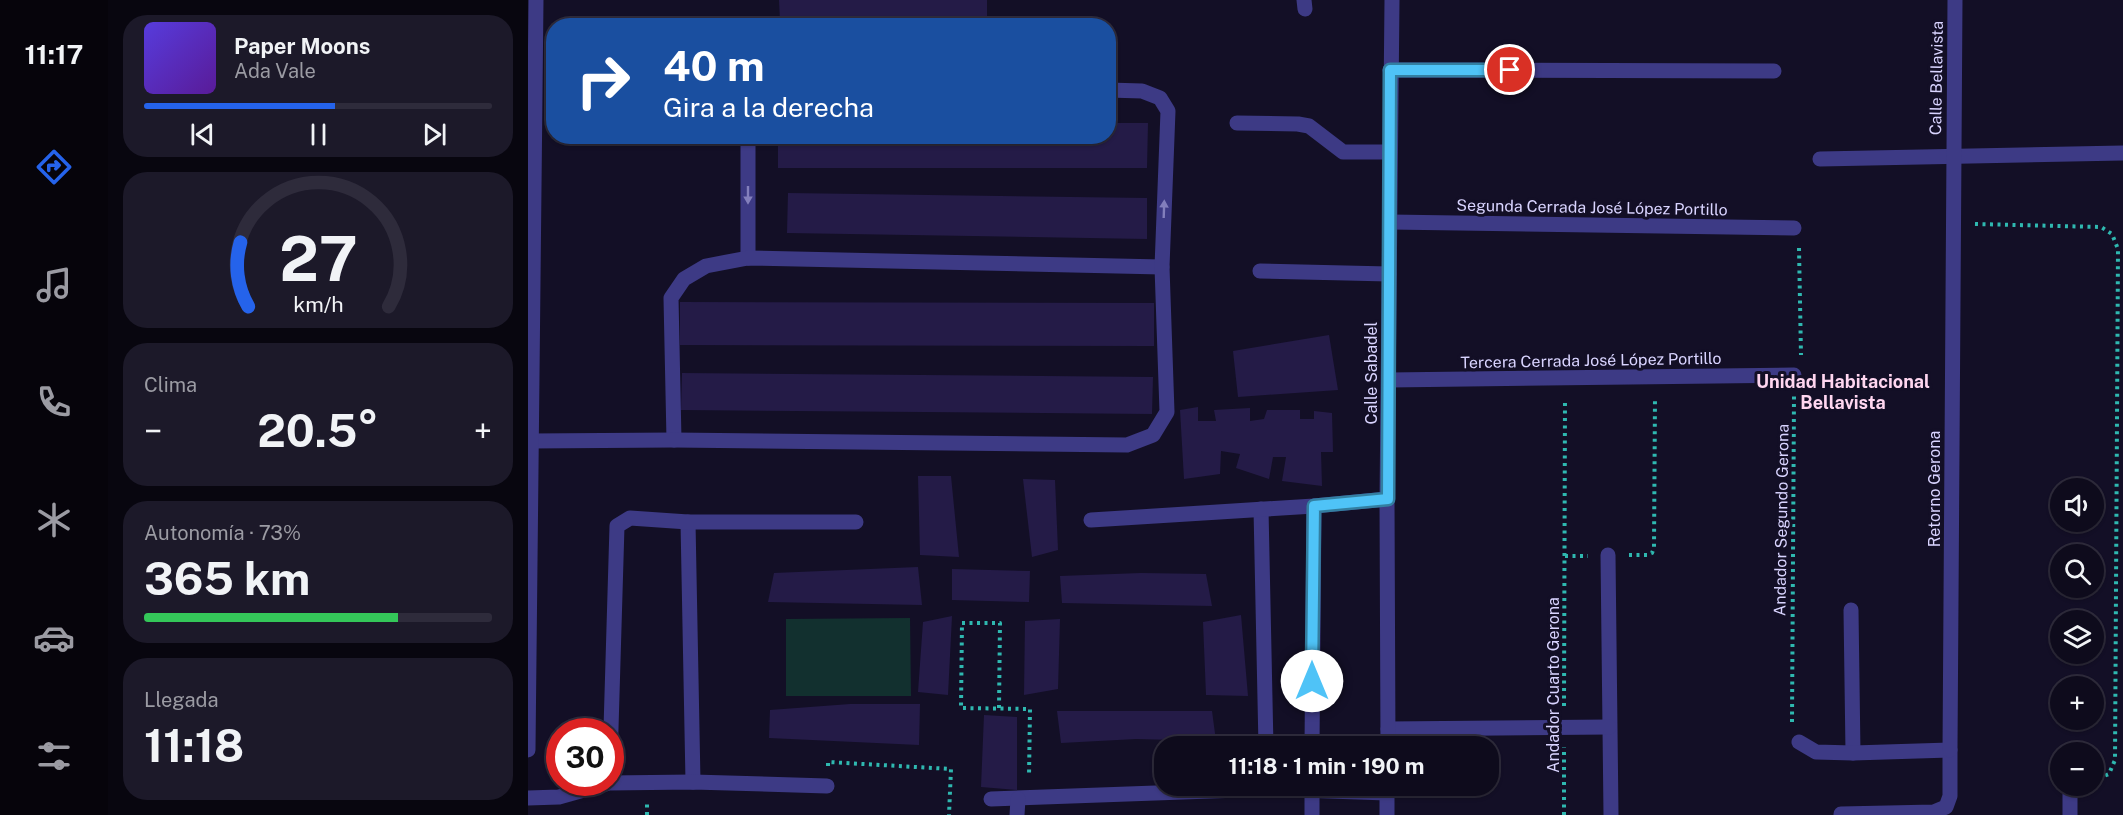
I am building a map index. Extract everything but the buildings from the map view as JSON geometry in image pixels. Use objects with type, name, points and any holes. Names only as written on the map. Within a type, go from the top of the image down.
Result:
[{"type":"street","points":[[528,750],[530,324],[536,0]]},
{"type":"street","name":"Calle Sabadel","points":[[1388,736],[1392,0]]},
{"type":"street","name":"Calle Bellavista","points":[[1953,156],[1955,0]]},
{"type":"street","points":[[1390,70],[1774,71]]},
{"type":"street","points":[[531,441],[674,440],[1127,445],[1153,435],[1167,412],[1162,267],[1168,111],[1160,98],[1142,91],[1116,90]]},
{"type":"street","points":[[1237,123],[1309,126],[1343,152],[1390,152]]},
{"type":"street","points":[[748,144],[748,258]]},
{"type":"street","points":[[1820,159],[2123,153]]},
{"type":"street","name":"Retorno Gerona","points":[[1841,814],[1934,812],[1946,807],[1950,796],[1953,156]]},
{"type":"street","name":"Segunda Cerrada José López Portillo","points":[[1390,222],[1794,228]]},
{"type":"street","points":[[674,440],[671,298],[684,279],[706,266],[748,258],[1162,267]]},
{"type":"street","points":[[1260,271],[1389,274]]},
{"type":"street","name":"Tercera Cerrada José López Portillo","points":[[1389,380],[1794,375]]},
{"type":"street","points":[[1091,520],[1388,499]]},
{"type":"street","points":[[1312,736],[1314,506]]},
{"type":"street","points":[[1261,509],[1266,736]]},
{"type":"street","points":[[611,718],[617,526],[630,518],[688,522],[856,522]]},
{"type":"street","points":[[688,522],[693,782]]},
{"type":"street","points":[[1608,555],[1611,815]]},
{"type":"street","points":[[1851,610],[1853,753]]},
{"type":"street","points":[[1388,729],[1610,727]]},
{"type":"street","points":[[1799,742],[1816,752],[1950,750]]},
{"type":"street","points":[[624,783],[693,782],[827,786]]},
{"type":"street","points":[[991,799],[1154,793]]},
{"type":"street","points":[[528,798],[564,796]]},
{"type":"street","points":[[1312,796],[1312,815]]},
{"type":"street","points":[[1387,796],[1387,815]]},
{"type":"street","points":[[2070,796],[2070,815]]},
{"type":"street","points":[[1017,815],[1023,798]]},
{"type":"path","points":[[1954,223],[2101,227],[2112,234],[2118,249],[2115,760],[2109,774],[2104,776]]},
{"type":"path","name":"Andador Segundo Gerona","points":[[1794,228],[1799,236],[1801,361],[1794,375],[1791,720],[1799,742]]},
{"type":"path","points":[[1565,556],[1647,555],[1652,553],[1654,548],[1656,377]]},
{"type":"path","name":"Andador Cuarto Gerona","points":[[1564,815],[1565,378]]},
{"type":"path","points":[[999,708],[1000,623],[962,623],[962,708],[1030,709],[1023,798]]},
{"type":"path","points":[[827,786],[828,762],[951,769],[949,815]]},
{"type":"green space","points":[[910,618],[911,696],[786,696],[786,619]]},
{"type":"district","name":"Unidad Habitacional Bellavista","points":[[1843,392]]},
{"type":"route","points":[[1312,681],[1314,506],[1388,499],[1390,70],[1510,70]]}]
